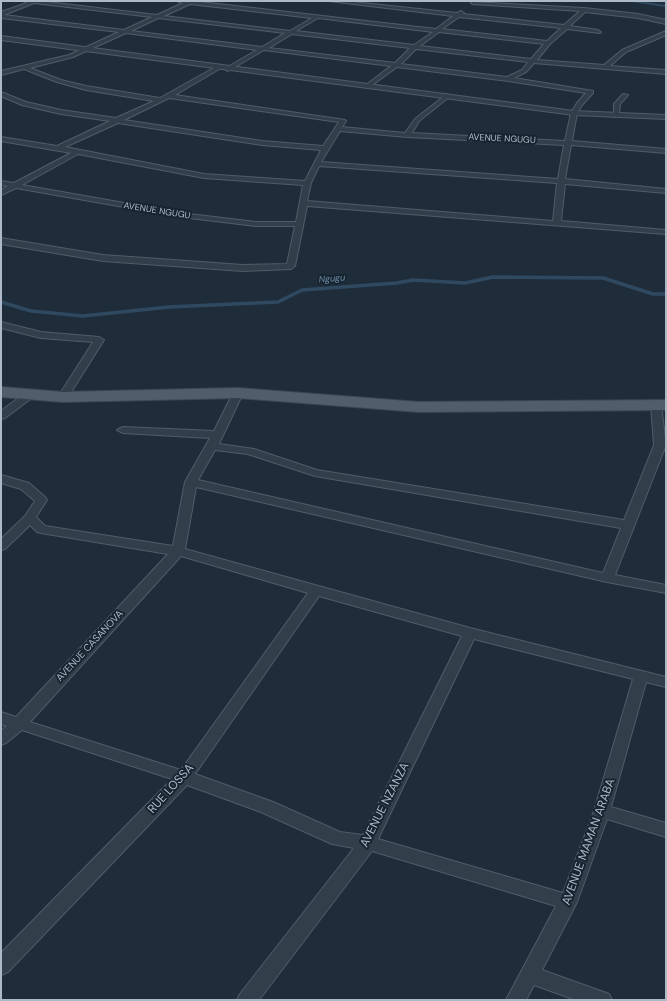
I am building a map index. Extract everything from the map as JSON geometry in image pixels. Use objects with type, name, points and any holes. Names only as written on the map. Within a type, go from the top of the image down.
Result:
[{"type":"main road","points":[[1,392],[63,397],[238,393],[419,407],[661,405]]},
{"type":"street","points":[[26,1],[292,32],[414,48],[532,61],[666,72]]},
{"type":"street","points":[[1,15],[35,1]]},
{"type":"street","points":[[178,1],[548,43]]},
{"type":"street","points":[[331,1],[565,26],[598,32]]},
{"type":"street","points":[[1,72],[26,68],[71,56],[190,2]]},
{"type":"street","points":[[228,69],[343,2]]},
{"type":"street","points":[[368,86],[395,66],[414,48],[475,2],[584,10],[638,16],[666,22]]},
{"type":"street","points":[[508,79],[524,70],[565,26],[584,10]]},
{"type":"street","points":[[1,15],[262,50],[508,79],[591,92],[579,104],[574,113],[561,181],[557,224]]},
{"type":"street","points":[[605,67],[624,51],[666,33]]},
{"type":"street","points":[[1,38],[220,68],[574,113],[666,117]]},
{"type":"street","points":[[647,41],[660,43]]},
{"type":"street","points":[[26,68],[59,81],[86,88],[161,100]]},
{"type":"street","points":[[58,148],[161,100],[220,68]]},
{"type":"street","points":[[1,94],[24,104],[61,112],[262,143],[325,148]]},
{"type":"street","points":[[616,116],[617,104],[625,95]]},
{"type":"street","points":[[1,241],[103,258],[243,268],[291,266],[307,183],[325,148],[343,121],[169,96]]},
{"type":"street","points":[[407,135],[417,120],[447,96]]},
{"type":"street","name":"AVENUE NGUGU","points":[[337,129],[407,135],[568,143],[666,151]]},
{"type":"street","points":[[1,139],[58,148],[204,176],[307,183]]},
{"type":"street","points":[[1,193],[77,152]]},
{"type":"street","points":[[318,164],[561,181],[666,191]]},
{"type":"street","name":"AVENUE NGUGU","points":[[1,183],[182,215],[256,224],[299,224]]},
{"type":"street","points":[[304,204],[666,232]]},
{"type":"street","points":[[1,325],[41,335],[99,340],[63,397]]},
{"type":"street","points":[[178,551],[191,482],[218,435],[238,393]]},
{"type":"street","points":[[1,416],[28,395]]},
{"type":"street","points":[[607,578],[660,445],[661,405]]},
{"type":"street","points":[[123,430],[218,435]]},
{"type":"street","points":[[212,446],[250,451],[315,473],[628,526]]},
{"type":"street","points":[[1,479],[25,486],[41,500],[30,518],[1,546]]},
{"type":"street","points":[[191,482],[607,578],[666,589]]},
{"type":"street","points":[[30,518],[41,529],[178,551],[316,591],[470,633],[666,682]]},
{"type":"street","name":"AVENUE CASANOVA","points":[[1,739],[19,724],[178,551]]},
{"type":"street","name":"RUE LOSSA","points":[[1,966],[184,777],[316,591]]},
{"type":"street","name":"AVENUE NZANZA","points":[[247,1000],[368,843],[470,633]]},
{"type":"street","name":"AVENUE MAMAN ARABA","points":[[516,1000],[568,902],[602,811],[641,675]]},
{"type":"street","points":[[1,718],[184,777],[267,807],[338,839],[368,843],[568,902]]},
{"type":"street","points":[[602,811],[666,830]]},
{"type":"street","points":[[530,974],[602,1000]]},
{"type":"waterway","points":[[632,1],[666,6]]},
{"type":"waterway","name":"Ngugu","points":[[1,302],[31,311],[83,316],[169,307],[278,302],[302,290],[397,283],[413,280],[465,283],[493,277],[603,278],[653,294],[666,294]]}]
